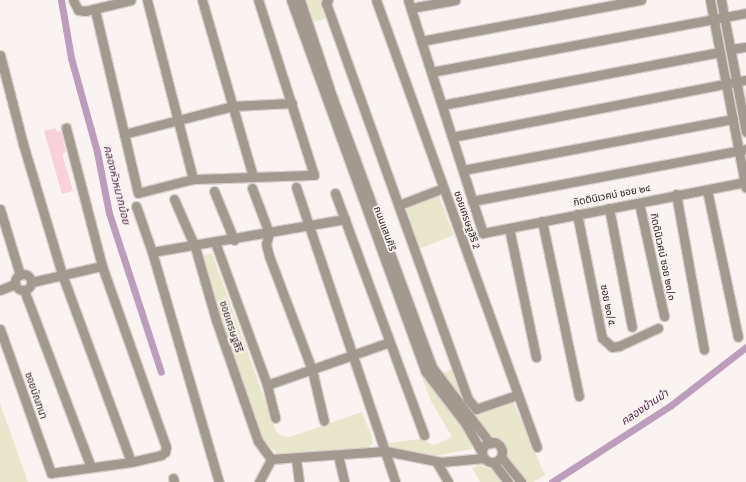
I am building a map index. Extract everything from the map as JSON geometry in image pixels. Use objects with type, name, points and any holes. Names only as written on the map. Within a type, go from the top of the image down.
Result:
[{"type":"street","points":[[73,0],[78,10],[95,10],[127,0]]},
{"type":"street","points":[[147,0],[193,179]]},
{"type":"street","points":[[202,0],[254,177]]},
{"type":"street","points":[[95,10],[138,193],[193,179],[314,175],[258,0]]},
{"type":"street","name":"ถนนแสนศิริ","points":[[291,0],[316,60],[421,348],[425,371],[490,443]]},
{"type":"street","name":"ถนนแสนศิริ","points":[[300,0],[316,60]]},
{"type":"street","points":[[328,0],[326,3],[473,406],[476,409],[483,408],[517,395]]},
{"type":"street","name":"ซอยเศรษฐสิริ 2","points":[[376,0],[537,447]]},
{"type":"street","points":[[455,0],[410,4],[472,201],[742,150]]},
{"type":"street","points":[[422,41],[641,0]]},
{"type":"street","points":[[710,0],[733,119],[742,150],[746,184]]},
{"type":"street","points":[[722,0],[731,50],[741,81],[746,132]]},
{"type":"street","points":[[431,72],[746,12]]},
{"type":"street","points":[[731,50],[746,47]]},
{"type":"street","points":[[442,105],[720,52]]},
{"type":"street","points":[[0,55],[23,144],[63,277],[131,462]]},
{"type":"street","points":[[452,137],[741,81]]},
{"type":"street","points":[[124,134],[233,106],[292,104]]},
{"type":"street","points":[[462,170],[733,119]]},
{"type":"street","points":[[24,290],[91,467],[131,462],[161,455],[166,447],[102,266],[66,128]]},
{"type":"street","name":"กิตตินิเวศน์ ซอย ๒๔","points":[[472,201],[483,233],[639,203],[676,194],[746,184]]},
{"type":"street","points":[[296,187],[352,355],[386,451],[395,482]]},
{"type":"street","points":[[252,188],[269,233],[266,244],[312,370],[324,421]]},
{"type":"street","points":[[399,205],[443,188]]},
{"type":"street","points":[[214,190],[234,240]]},
{"type":"street","points":[[707,190],[738,337]]},
{"type":"street","points":[[335,193],[424,435]]},
{"type":"street","points":[[676,194],[704,350]]},
{"type":"street","name":"ซอยเศรษฐสิริ","points":[[174,199],[195,247],[216,320],[257,437],[264,452],[271,459]]},
{"type":"street","name":"กิตตินิเวศน์ ซอย ๒๓/๓","points":[[639,203],[664,316]]},
{"type":"street","points":[[136,206],[152,252],[219,482]]},
{"type":"street","points":[[609,208],[632,327]]},
{"type":"street","points":[[0,209],[20,275],[15,284],[0,290]]},
{"type":"street","name":"ซอย ๒๓/๕","points":[[577,214],[602,338],[612,347],[619,346],[658,328]]},
{"type":"street","points":[[152,252],[195,247],[215,242],[234,240],[345,219]]},
{"type":"street","points":[[542,221],[579,396]]},
{"type":"street","points":[[509,228],[536,357]]},
{"type":"street","points":[[215,242],[267,385],[275,418]]},
{"type":"street","points":[[32,282],[63,277],[102,266]]},
{"type":"street","points":[[20,275],[28,275],[32,282]]},
{"type":"street","points":[[15,284],[18,289],[24,290],[30,287],[32,282]]},
{"type":"street","name":"ซอยมัณฑนา","points":[[0,329],[49,470],[54,474],[91,467]]},
{"type":"street","points":[[267,385],[390,342]]},
{"type":"street","name":"ถนนแสนศิริ","points":[[451,400],[483,455]]},
{"type":"street","points":[[483,455],[484,446],[490,443],[498,445],[501,457],[521,482]]},
{"type":"street","points":[[259,482],[271,459],[386,451],[436,461],[483,455],[493,462],[508,482]]},
{"type":"street","points":[[338,455],[344,482]]},
{"type":"street","points":[[493,462],[501,457]]},
{"type":"street","points":[[296,458],[299,482]]},
{"type":"street","points":[[436,461],[448,482]]},
{"type":"green space","points":[[303,0],[323,0],[327,18],[311,23]]},
{"type":"green space","points":[[438,194],[454,235],[419,249],[403,208]]},
{"type":"green space","points":[[212,253],[276,431],[282,436],[290,437],[362,412],[372,437],[373,443],[369,448],[291,455],[278,454],[260,438],[197,257]]},
{"type":"green space","points":[[453,369],[471,410],[476,414],[513,402],[545,475],[534,482],[526,482],[520,477],[507,459],[507,448],[491,435],[487,437],[441,374]]},
{"type":"green space","points":[[422,378],[427,380],[471,437],[473,444],[471,449],[435,456],[389,447],[387,443],[420,439],[434,445],[452,437],[431,401]]},
{"type":"green space","points":[[0,403],[28,482],[0,482]]},
{"type":"green space","points":[[479,465],[494,470],[502,482],[480,482],[472,468]]},
{"type":"building","points":[[55,128],[57,132],[61,131],[66,152],[62,154],[73,191],[62,194],[44,131]]},
{"type":"waterway","name":"คลองหัวหมากน้อย","points":[[61,0],[71,58],[97,152],[109,213],[161,372]]},
{"type":"waterway","name":"คลองบ้านม้า","points":[[552,482],[670,406],[746,347]]}]
